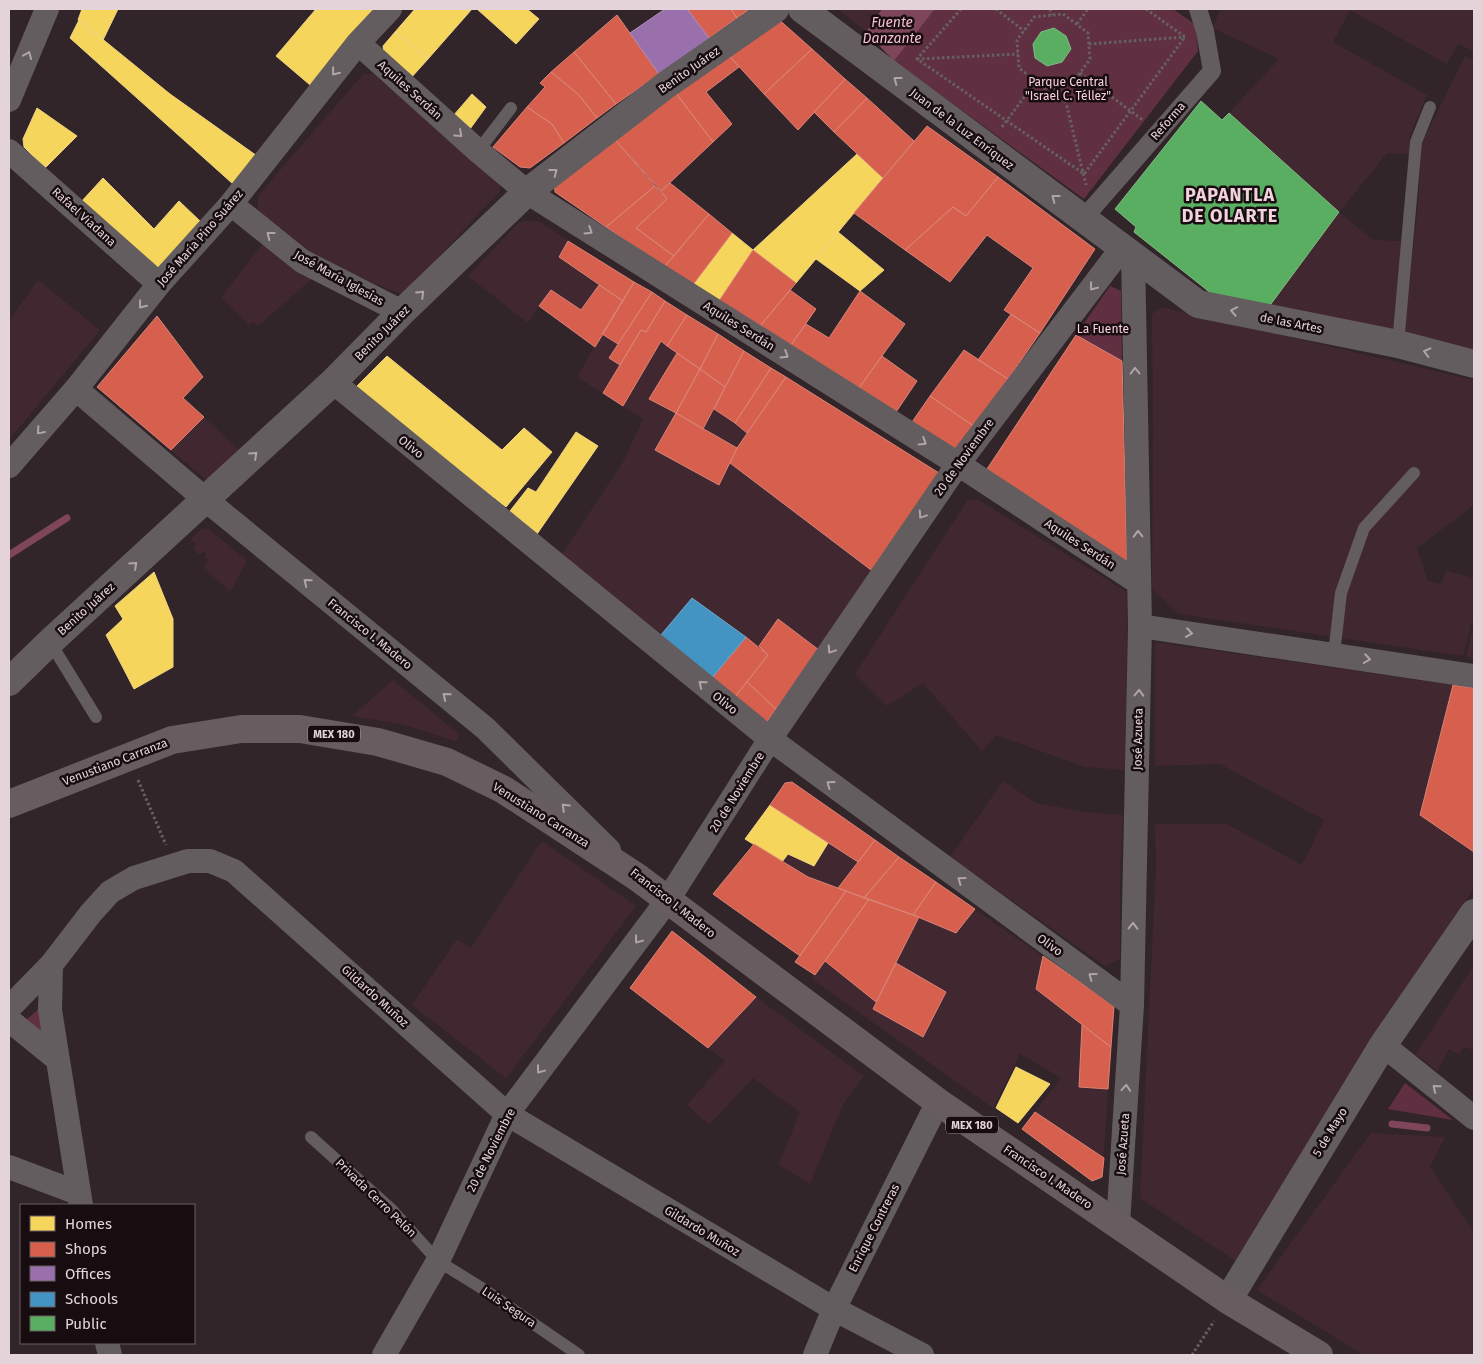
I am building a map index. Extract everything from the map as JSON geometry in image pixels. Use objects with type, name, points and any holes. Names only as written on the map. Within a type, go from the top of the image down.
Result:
[{"type":"main road","name":"Venustiano Carranza","points":[[9,804],[172,740],[241,729],[300,729],[378,742],[447,762],[504,790],[637,877]]},
{"type":"main road","name":"Francisco I. Madero","points":[[637,877],[938,1102],[1228,1300],[1318,1355]]},
{"type":"street","points":[[9,100],[47,9]]},
{"type":"street","name":"José María Pino Suárez","points":[[9,466],[76,389],[158,284],[231,204],[358,43],[390,9]]},
{"type":"street","name":"Benito Juárez","points":[[9,682],[332,382],[527,192],[666,84],[775,9]]},
{"type":"street","name":"Juan de la Luz Enríquez","points":[[802,9],[987,147],[1092,209],[1128,251]]},
{"type":"street","name":"Reforma","points":[[1092,209],[1212,71],[1205,31],[1198,9]]},
{"type":"street","name":"Aquiles Serdán","points":[[358,43],[478,152],[527,192],[958,464],[1139,582]]},
{"type":"street","name":"Rafael Viadana","points":[[9,150],[158,284]]},
{"type":"street","name":"José María Iglesias","points":[[231,204],[302,261],[402,312]]},
{"type":"street","name":"de las Artes","points":[[1128,251],[1198,304],[1398,344],[1474,364]]},
{"type":"street","name":"20 de Noviembre","points":[[384,1355],[438,1261],[506,1114],[667,901],[770,739],[958,464],[1128,251]]},
{"type":"street","name":"José Azueta","points":[[1118,1224],[1132,1005],[1140,626],[1128,251]]},
{"type":"street","name":"Olivo","points":[[332,382],[770,739],[1132,1005]]},
{"type":"street","name":"Francisco I. Madero","points":[[76,389],[206,500],[485,728],[637,877]]},
{"type":"street","points":[[1140,626],[1474,676]]},
{"type":"street","name":"Gildardo Muñoz","points":[[9,1008],[51,965],[91,913],[110,892],[134,878],[174,864],[188,861],[210,861],[234,871],[506,1114],[834,1309],[922,1355]]},
{"type":"street","name":"5 de Mayo","points":[[1228,1300],[1383,1045],[1474,913]]},
{"type":"street","points":[[51,965],[50,1010],[80,1199]]},
{"type":"street","points":[[9,1020],[57,1059]]},
{"type":"street","points":[[1383,1045],[1474,1118]]},
{"type":"street","name":"Enrique Contreras","points":[[815,1355],[834,1309],[938,1102]]},
{"type":"street","points":[[9,1167],[80,1199]]},
{"type":"lane","points":[[1398,344],[1416,142],[1430,107]]},
{"type":"lane","points":[[478,152],[511,108]]},
{"type":"lane","points":[[1334,654],[1341,593],[1364,528],[1414,473]]},
{"type":"lane","points":[[50,642],[96,717]]},
{"type":"lane","name":"Privada Cerro Pelón","points":[[311,1137],[392,1210],[438,1261]]},
{"type":"lane","name":"Luis Segura","points":[[438,1261],[480,1287],[579,1355]]},
{"type":"path","points":[[917,59],[961,9]]},
{"type":"path","points":[[996,9],[1024,31]]},
{"type":"path","points":[[1050,9],[1052,15]]},
{"type":"path","points":[[1077,24],[1088,9]]},
{"type":"path","points":[[1146,9],[1185,37]]},
{"type":"path","points":[[1063,14],[1088,33],[1090,59],[1072,83],[1047,90],[1019,68],[1017,40],[1034,17],[1052,15],[1063,14]]},
{"type":"path","points":[[1088,44],[1185,37],[1205,31]]},
{"type":"path","points":[[1084,174],[1185,37]]},
{"type":"path","points":[[908,60],[1018,54]]},
{"type":"path","points":[[917,59],[1084,174]]},
{"type":"path","points":[[1080,73],[1159,132]]},
{"type":"path","points":[[987,147],[1036,81]]},
{"type":"path","points":[[1062,86],[1092,209]]},
{"type":"path","points":[[128,756],[174,864]]},
{"type":"path","points":[[1192,1355],[1228,1300]]},
{"type":"shaded area","points":[[838,9],[882,9],[866,32]]},
{"type":"shaded area","points":[[1221,9],[1474,9],[1474,51],[1458,44],[1447,64],[1350,10],[1333,42],[1427,95],[1410,135],[1409,154],[1387,153],[1339,212],[1229,113],[1279,59],[1212,28]]},
{"type":"shaded area","points":[[1465,56],[1474,60],[1474,350],[1404,334],[1418,205],[1421,145]]},
{"type":"shaded area","points":[[363,74],[373,74],[499,180],[500,191],[403,295],[311,257],[258,211],[258,196]]},
{"type":"shaded area","points":[[1339,212],[1373,240],[1403,241],[1397,332],[1268,308]]},
{"type":"shaded area","points":[[538,221],[939,473],[942,481],[766,723],[562,554],[623,462],[643,419],[577,377],[594,347],[539,306],[528,323],[468,276],[519,222]]},
{"type":"shaded area","points":[[264,242],[314,277],[258,326],[253,322],[249,325],[221,297]]},
{"type":"shaded area","points":[[38,280],[100,330],[9,440],[9,321]]},
{"type":"shaded area","points":[[1161,307],[1474,380],[1474,505],[1417,548],[1428,581],[1441,584],[1446,571],[1474,578],[1474,613],[1463,656],[1179,614],[1152,589],[1152,314]]},
{"type":"shaded area","points":[[204,417],[241,452],[209,482],[171,450]]},
{"type":"shaded area","points":[[977,499],[1127,592],[1126,770],[1085,767],[996,735],[982,751],[923,683],[887,706],[855,674],[967,501]]},
{"type":"shaded area","points":[[202,528],[209,529],[247,561],[230,592],[203,567],[209,560],[205,557],[207,555],[204,551],[199,555],[193,548],[196,545],[191,539]]},
{"type":"shaded area","points":[[1474,624],[1474,658],[1466,657]]},
{"type":"shaded area","points":[[1155,642],[1453,685],[1420,815],[1474,852],[1474,888],[1237,1262],[1140,1198],[1156,867],[1155,824],[1227,824],[1302,865],[1324,820],[1220,764],[1155,766]]},
{"type":"shaded area","points":[[393,680],[460,735],[455,741],[405,725],[352,716]]},
{"type":"shaded area","points":[[1003,781],[1036,803],[1086,812],[1123,815],[1120,874],[1120,959],[1105,966],[950,857]]},
{"type":"shaded area","points":[[792,782],[1114,1006],[1102,1177],[1092,1181],[1022,1129],[1061,1078],[1020,1054],[993,1108],[812,979],[869,899],[808,877],[745,839],[785,783]]},
{"type":"shaded area","points":[[542,841],[636,906],[506,1078],[412,1005],[457,939],[471,948]]},
{"type":"shaded area","points":[[672,931],[756,997],[864,1076],[843,1104],[810,1184],[779,1165],[800,1112],[753,1078],[709,1125],[687,1105],[725,1061],[630,988]]},
{"type":"shaded area","points":[[1474,965],[1474,1050],[1463,1047],[1459,1055],[1449,1049],[1437,1071],[1416,1054]]},
{"type":"shaded area","points":[[1371,1133],[1445,1137],[1430,1167],[1474,1232],[1474,1355],[1364,1355],[1257,1290]]},
{"type":"green space","name":"Parque Central \"Israel C. Téllez\"","points":[[935,9],[1173,9],[1196,25],[1198,51],[1084,199],[894,61]]},
{"type":"green space","name":"La Fuente","points":[[1110,286],[1121,291],[1122,361],[1076,335]]},
{"type":"green space","points":[[47,1002],[49,1040],[27,1019]]},
{"type":"green space","points":[[1405,1083],[1453,1120],[1388,1109]]},
{"type":"water","name":"Fuente Danzante","points":[[882,9],[935,9],[894,61],[866,32]]},
{"type":"building: Homes","points":[[82,9],[118,9],[103,40],[78,20]]},
{"type":"building: Homes","points":[[316,9],[385,9],[316,90],[276,56]]},
{"type":"building: Homes","points":[[415,9],[472,9],[428,59],[395,32]]},
{"type":"building: Homes","points":[[477,9],[527,9],[539,19],[516,44]]},
{"type":"building: Homes","points":[[79,20],[170,94],[257,156],[233,184],[70,38]]},
{"type":"building: Homes","points":[[395,32],[428,59],[410,79],[384,55],[383,46]]},
{"type":"building: Homes","points":[[472,94],[486,107],[470,129],[453,116]]},
{"type":"building: Homes","points":[[37,108],[77,136],[45,168],[24,147],[23,139]]},
{"type":"building: Homes","points":[[857,154],[883,178],[796,283],[753,250]]},
{"type":"building: Homes","points":[[103,178],[154,229],[179,201],[201,222],[161,268],[149,267],[81,202]]},
{"type":"building: Homes","points":[[838,232],[884,270],[860,291],[816,259]]},
{"type":"building: Homes","points":[[732,233],[753,250],[717,304],[692,286]]},
{"type":"building: Homes","points":[[387,356],[502,450],[524,428],[552,452],[506,507],[354,389]]},
{"type":"building: Homes","points":[[576,432],[598,446],[537,534],[510,511],[528,488],[536,492]]},
{"type":"building: Homes","points":[[154,572],[173,619],[173,667],[134,689],[106,635],[123,619],[115,606]]},
{"type":"building: Homes","points":[[770,805],[828,843],[814,866],[788,854],[782,862],[745,839]]},
{"type":"building: Homes","points":[[1016,1067],[1050,1084],[1018,1123],[996,1108]]},
{"type":"building: Shops","points":[[687,9],[731,9],[737,18],[709,38]]},
{"type":"building: Shops","points":[[731,9],[750,9],[737,18]]},
{"type":"building: Shops","points":[[617,15],[659,74],[616,104],[574,52]]},
{"type":"building: Shops","points":[[776,17],[812,49],[764,94],[724,50]]},
{"type":"building: Shops","points":[[812,49],[845,79],[798,130],[764,94]]},
{"type":"building: Shops","points":[[724,50],[739,67],[706,92],[732,124],[713,142],[672,88]]},
{"type":"building: Shops","points":[[574,52],[616,104],[597,118],[578,94],[551,72]]},
{"type":"building: Shops","points":[[551,72],[578,94],[597,118],[564,143],[552,124],[527,107],[545,87],[540,83]]},
{"type":"building: Shops","points":[[845,79],[867,98],[834,132],[814,112]]},
{"type":"building: Shops","points":[[672,88],[713,142],[661,191],[610,134]]},
{"type":"building: Shops","points":[[867,98],[914,141],[883,178],[834,132]]},
{"type":"building: Shops","points":[[527,107],[552,124],[564,143],[530,168],[520,167],[493,147]]},
{"type":"building: Shops","points":[[927,126],[998,177],[966,216],[953,207],[905,250],[854,213]]},
{"type":"building: Shops","points":[[610,134],[655,186],[606,227],[555,192],[554,178]]},
{"type":"building: Shops","points":[[998,177],[1095,249],[1040,333],[1004,310],[1033,268],[987,235],[950,282],[905,250],[953,207],[966,216]]},
{"type":"building: Shops","points":[[670,183],[709,214],[674,256],[636,228],[667,199],[661,191]]},
{"type":"building: Shops","points":[[655,186],[667,199],[636,228],[674,256],[664,267],[606,227]]},
{"type":"building: Shops","points":[[709,214],[732,233],[692,286],[664,267]]},
{"type":"building: Shops","points":[[568,241],[634,282],[623,301],[559,257]]},
{"type":"building: Shops","points":[[753,250],[796,283],[756,331],[717,304]]},
{"type":"building: Shops","points":[[634,282],[652,292],[618,344],[602,334]]},
{"type":"building: Shops","points":[[599,285],[623,301],[595,347],[539,306],[551,290],[581,310]]},
{"type":"building: Shops","points":[[790,290],[816,309],[786,352],[756,331]]},
{"type":"building: Shops","points":[[860,291],[905,324],[856,392],[786,352],[806,324],[829,338]]},
{"type":"building: Shops","points":[[652,292],[665,301],[646,332],[641,330],[620,365],[609,358]]},
{"type":"building: Shops","points":[[665,301],[687,315],[667,346],[661,341],[623,406],[603,393],[641,330],[646,332]]},
{"type":"building: Shops","points":[[1011,314],[1040,333],[1008,379],[978,360]]},
{"type":"building: Shops","points":[[687,315],[718,334],[700,369],[667,346]]},
{"type":"building: Shops","points":[[157,316],[203,377],[183,398],[204,417],[171,450],[97,387]]},
{"type":"building: Shops","points":[[718,334],[744,351],[725,387],[700,369]]},
{"type":"building: Shops","points":[[1076,335],[1122,361],[1127,561],[1114,561],[983,475]]},
{"type":"building: Shops","points":[[964,350],[1008,379],[975,427],[930,396]]},
{"type":"building: Shops","points":[[744,351],[771,368],[735,423],[714,409]]},
{"type":"building: Shops","points":[[677,353],[700,369],[676,413],[649,399]]},
{"type":"building: Shops","points":[[882,356],[917,381],[894,415],[856,392]]},
{"type":"building: Shops","points":[[771,368],[786,377],[747,433],[735,423]]},
{"type":"building: Shops","points":[[700,369],[725,387],[703,429],[676,413]]},
{"type":"building: Shops","points":[[786,377],[939,473],[875,573],[730,463],[737,448]]},
{"type":"building: Shops","points":[[930,396],[975,427],[957,453],[910,425]]},
{"type":"building: Shops","points":[[676,413],[737,448],[719,485],[655,450]]},
{"type":"building: Shops","points":[[778,619],[819,650],[776,709],[747,682],[768,655],[759,646]]},
{"type":"building: Shops","points":[[746,637],[768,655],[734,698],[711,679]]},
{"type":"building: Shops","points":[[747,682],[776,709],[766,723],[734,698]]},
{"type":"building: Shops","points":[[1453,685],[1474,688],[1474,852],[1420,815]]},
{"type":"building: Shops","points":[[792,782],[875,840],[858,862],[770,805],[785,783]]},
{"type":"building: Shops","points":[[875,840],[899,857],[864,898],[838,888]]},
{"type":"building: Shops","points":[[754,844],[808,877],[846,891],[800,956],[713,894]]},
{"type":"building: Shops","points":[[899,857],[936,882],[913,915],[864,898]]},
{"type":"building: Shops","points":[[936,882],[975,909],[956,933],[913,915]]},
{"type":"building: Shops","points":[[846,891],[869,899],[815,975],[795,962]]},
{"type":"building: Shops","points":[[869,899],[919,917],[876,1002],[825,961]]},
{"type":"building: Shops","points":[[672,931],[756,997],[708,1048],[630,988]]},
{"type":"building: Shops","points":[[1043,956],[1114,1006],[1111,1047],[1036,989]]},
{"type":"building: Shops","points":[[896,963],[946,992],[923,1037],[873,1009]]},
{"type":"building: Shops","points":[[1082,1025],[1111,1047],[1108,1089],[1079,1087]]},
{"type":"building: Shops","points":[[1035,1112],[1104,1158],[1102,1177],[1092,1181],[1022,1129]]},
{"type":"building: Offices","points":[[665,9],[687,9],[709,38],[659,74],[630,33]]},
{"type":"building: Schools","points":[[692,598],[746,637],[711,679],[660,636]]},
{"type":"building: Public","points":[[1054,28],[1066,36],[1071,49],[1062,62],[1047,66],[1035,58],[1033,44],[1041,32]]},
{"type":"building: Public","points":[[1201,101],[1222,120],[1229,113],[1339,212],[1268,308],[1217,298],[1134,232],[1136,227],[1115,209]]},
{"type":"waterway","points":[[9,555],[67,518]]},
{"type":"waterway","points":[[1392,1124],[1427,1128]]},
{"type":"district","name":"PAPANTLA DE OLARTE","points":[[1230,205]]}]
